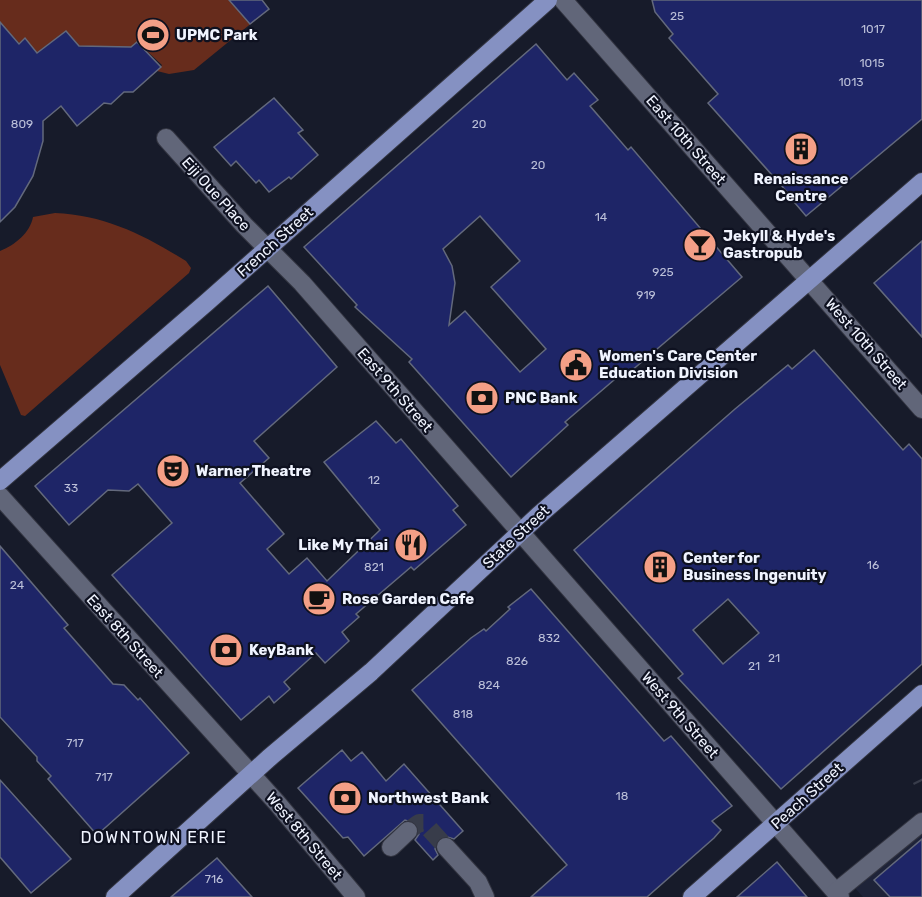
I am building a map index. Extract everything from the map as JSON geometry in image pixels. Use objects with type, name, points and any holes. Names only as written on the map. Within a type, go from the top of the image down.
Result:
[{"type":"main road","name":"French Street","points":[[0,481],[548,0]]},
{"type":"main road","name":"State Street","points":[[115,897],[371,672],[520,533],[922,182]]},
{"type":"main road","name":"Peach Street","points":[[692,897],[922,694]]},
{"type":"street","name":"East 10th Street","points":[[563,0],[810,280]]},
{"type":"street","name":"Eiji Oue Place","points":[[165,138],[267,249]]},
{"type":"street","name":"East 9th Street","points":[[267,249],[302,283],[520,533]]},
{"type":"street","name":"West 10th Street","points":[[810,280],[922,408]]},
{"type":"street","name":"East 8th Street","points":[[0,496],[251,776]]},
{"type":"street","name":"West 9th Street","points":[[520,533],[838,895]]},
{"type":"street","name":"West 8th Street","points":[[251,776],[356,897]]},
{"type":"street","points":[[838,895],[922,822]]},
{"type":"street","points":[[391,847],[408,831]]},
{"type":"street","points":[[446,847],[478,882],[485,897]]},
{"type":"shaded area","name":"UPMC Park","points":[[0,0],[262,0],[269,9],[194,70],[169,74],[157,71],[162,65],[137,42],[131,47],[79,46],[66,31],[37,53],[25,39],[19,43],[0,22]]},
{"type":"shaded area","points":[[55,213],[91,218],[124,228],[186,261],[191,268],[189,273],[25,416],[21,415],[0,365],[0,251],[21,238],[29,228],[33,217]]},
{"type":"shaded area","points":[[922,830],[922,897],[863,897],[855,888]]},
{"type":"building","points":[[229,0],[262,0],[269,9],[250,24]]},
{"type":"building","points":[[652,0],[922,0],[922,119],[806,216],[708,103],[718,94],[669,38],[673,34],[655,12]]},
{"type":"building","points":[[0,22],[19,44],[25,38],[37,53],[66,31],[79,46],[131,47],[137,42],[161,67],[133,92],[124,92],[111,104],[104,103],[77,126],[61,106],[43,121],[43,141],[33,176],[15,207],[0,222]]},
{"type":"building","points":[[536,44],[567,80],[574,73],[598,100],[590,106],[628,150],[631,147],[742,277],[624,377],[621,374],[565,422],[568,425],[511,477],[409,362],[412,359],[355,307],[357,305],[304,247]],"holes":[[[480,216],[520,261],[491,287],[546,349],[520,372],[465,311],[449,325],[455,283],[452,266],[443,249]]]},
{"type":"building","points":[[274,98],[303,130],[298,133],[318,155],[291,179],[289,177],[269,192],[259,180],[256,183],[236,161],[231,166],[214,147]]},
{"type":"building","points":[[922,241],[922,337],[874,283]]},
{"type":"building","points":[[268,286],[337,367],[254,441],[269,458],[240,483],[284,534],[267,549],[289,574],[307,558],[327,581],[380,530],[324,462],[376,421],[396,443],[401,439],[458,506],[453,510],[466,525],[414,570],[411,567],[356,614],[359,617],[342,632],[349,641],[325,663],[316,653],[284,682],[290,689],[274,703],[269,696],[241,720],[112,575],[172,523],[138,484],[129,491],[108,490],[69,525],[35,486]]},
{"type":"building","points":[[814,350],[903,450],[909,444],[922,459],[922,664],[781,789],[678,678],[683,674],[574,550],[735,409],[788,365],[792,369]],"holes":[[[728,599],[759,633],[723,664],[693,630]]]},
{"type":"building","points":[[0,546],[68,625],[64,628],[113,684],[124,685],[138,700],[140,698],[189,753],[97,835],[48,779],[51,776],[37,761],[37,757],[0,717]]},
{"type":"building","points":[[531,589],[664,741],[671,736],[732,806],[712,821],[721,830],[714,838],[647,897],[531,897],[567,865],[412,690],[471,638],[484,629],[486,631],[510,609],[508,607]]},
{"type":"building","points":[[342,750],[351,761],[362,752],[386,781],[404,764],[463,831],[454,839],[444,836],[438,839],[435,849],[438,855],[433,860],[415,840],[419,834],[417,824],[405,820],[364,856],[348,837],[343,838],[298,788]]},
{"type":"building","points":[[0,780],[71,859],[31,893],[0,857]]},
{"type":"building","points":[[922,839],[922,897],[890,897],[874,880]]},
{"type":"building","points":[[217,858],[252,897],[171,897]]},
{"type":"building","points":[[777,862],[807,897],[737,897]]},
{"type":"tunnel","points":[[408,831],[419,823],[424,823],[446,847]]},
{"type":"place","name":"UPMC Park","points":[[153,35]]},
{"type":"place","name":"Renaissance Centre","points":[[801,149]]},
{"type":"place","name":"Jekyll & Hyde's Gastropub","points":[[700,245]]},
{"type":"place","name":"Women's Care Center Education Division","points":[[576,365]]},
{"type":"place","name":"PNC Bank","points":[[482,398]]},
{"type":"place","name":"Warner Theatre","points":[[173,471]]},
{"type":"place","name":"Like My Thai","points":[[411,545]]},
{"type":"place","name":"Center for Business Ingenuity","points":[[660,567]]},
{"type":"place","name":"Rose Garden Cafe","points":[[319,599]]},
{"type":"place","name":"KeyBank","points":[[226,650]]},
{"type":"place","name":"Northwest Bank","points":[[345,798]]},
{"type":"district","name":"DOWNTOWN ERIE","points":[[154,837]]}]
